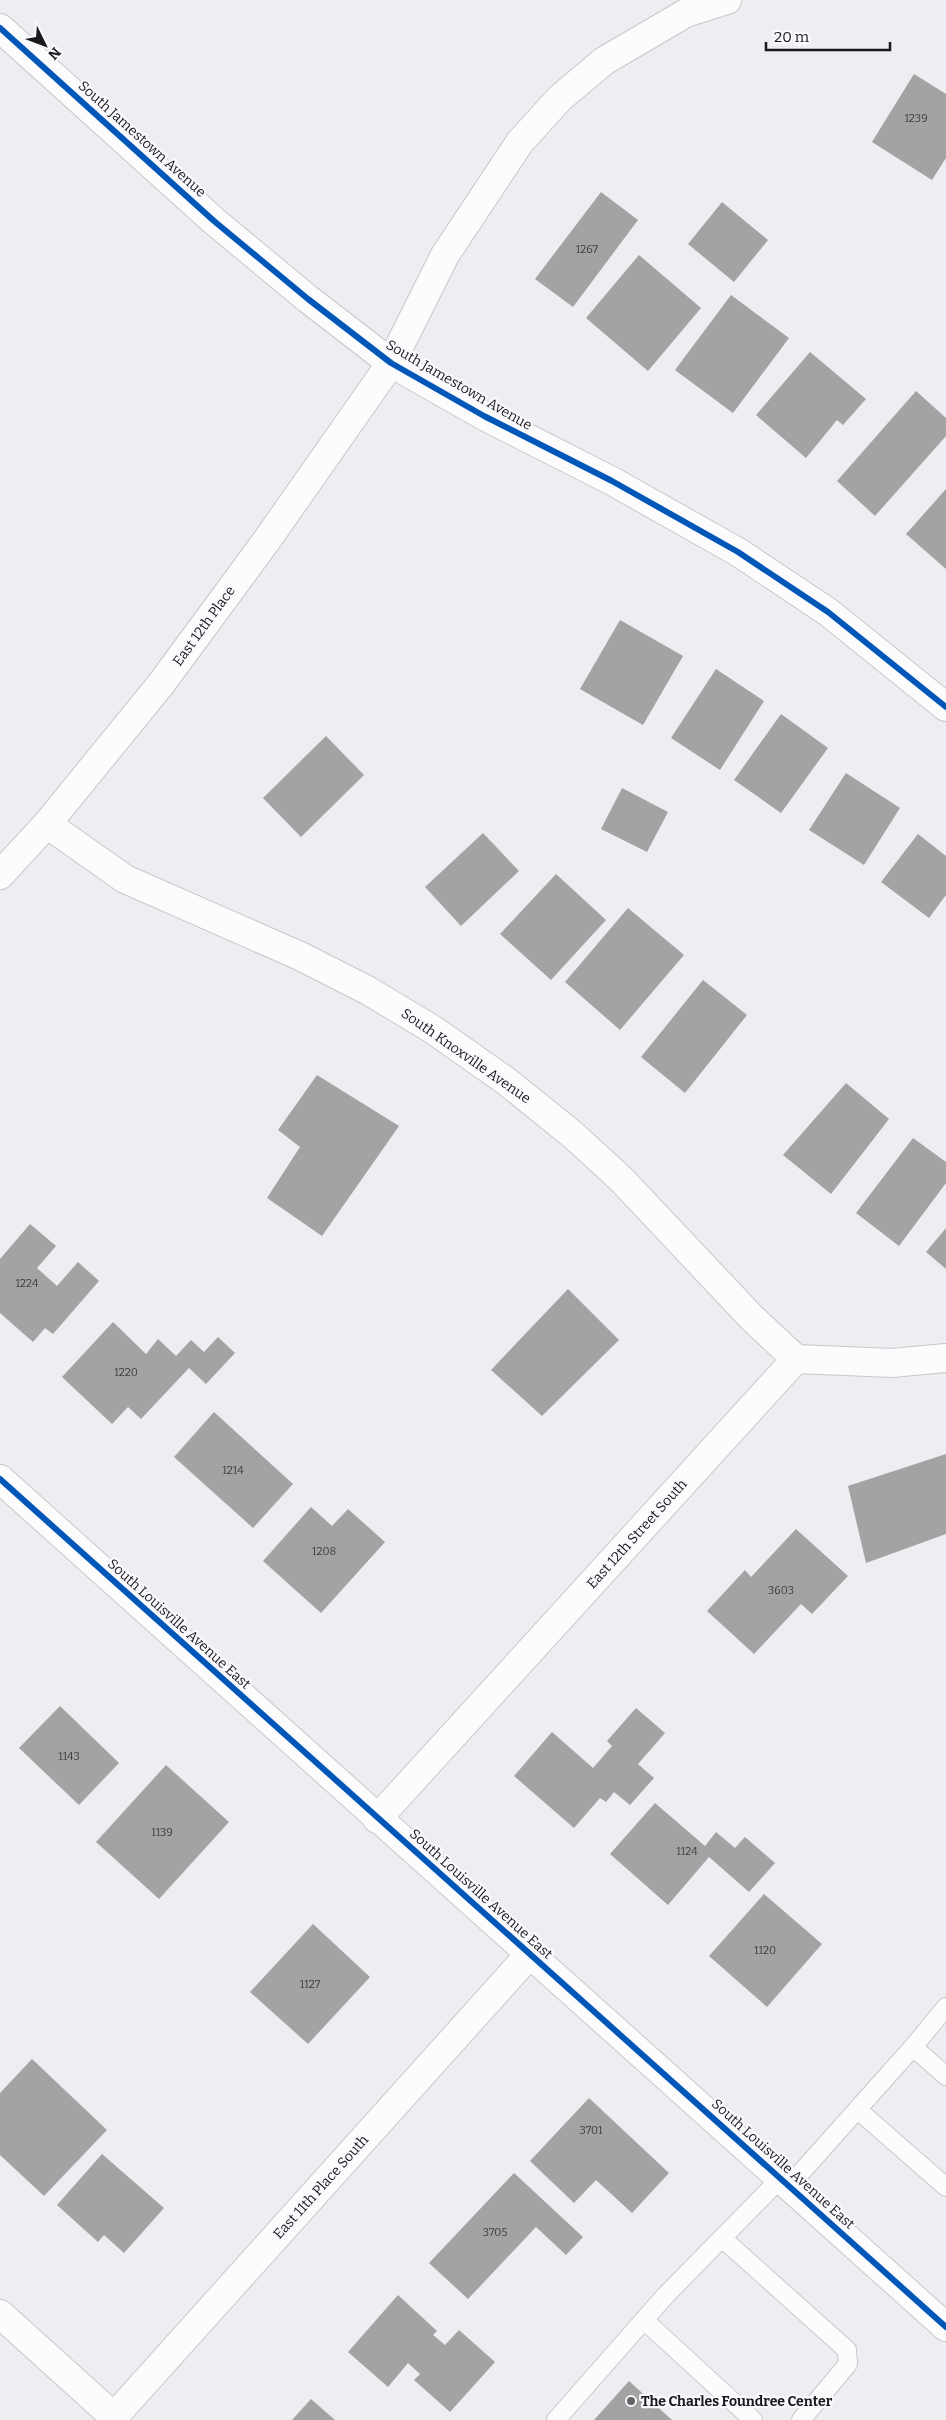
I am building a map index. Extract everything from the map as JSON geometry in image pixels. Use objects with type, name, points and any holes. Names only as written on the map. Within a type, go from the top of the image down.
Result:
[{"type":"street","name":"East 12th Place","points":[[0,875],[47,824],[161,684],[267,540],[391,362],[445,254],[520,142],[554,104],[604,61],[686,13],[728,0]]},
{"type":"street","name":"South Jamestown Avenue","points":[[0,28],[214,221],[308,298],[391,362],[484,416],[612,481],[738,552],[828,612],[946,708]]},
{"type":"street","name":"South Knoxville Avenue","points":[[47,824],[125,879],[300,956],[367,990],[432,1029],[506,1081],[573,1135],[621,1179],[752,1318],[796,1359]]},
{"type":"street","points":[[796,1359],[892,1363],[946,1358]]},
{"type":"street","name":"East 12th Street South","points":[[377,1819],[796,1359]]},
{"type":"street","name":"South Louisville Avenue East","points":[[0,1479],[377,1819],[946,2326]]},
{"type":"street","name":"East 11th Place South","points":[[113,2418],[530,1954]]},
{"type":"street","points":[[0,2314],[113,2418]]},
{"type":"lane","points":[[556,2420],[644,2320],[722,2238],[784,2183],[858,2110],[946,2007]]},
{"type":"lane","points":[[913,2046],[946,2076]]},
{"type":"lane","points":[[858,2110],[946,2187]]},
{"type":"lane","points":[[722,2238],[846,2350],[848,2364],[800,2420]]},
{"type":"lane","points":[[644,2320],[753,2420]]},
{"type":"building","points":[[914,74],[946,94],[946,158],[932,180],[872,142]]},
{"type":"building","points":[[601,192],[638,220],[573,307],[535,279]]},
{"type":"building","points":[[722,202],[768,240],[734,282],[688,244]]},
{"type":"building","points":[[639,255],[701,308],[648,371],[586,318]]},
{"type":"building","points":[[731,295],[789,338],[733,413],[675,370]]},
{"type":"building","points":[[810,352],[866,399],[843,425],[837,420],[806,458],[756,415]]},
{"type":"building","points":[[916,391],[946,418],[946,436],[875,516],[837,481]]},
{"type":"building","points":[[946,489],[946,569],[906,534]]},
{"type":"building","points":[[620,620],[683,656],[643,725],[580,689]]},
{"type":"building","points":[[716,669],[764,701],[720,770],[671,738]]},
{"type":"building","points":[[781,714],[828,748],[781,813],[734,780]]},
{"type":"building","points":[[326,736],[364,775],[301,837],[263,798]]},
{"type":"building","points":[[846,773],[900,808],[864,865],[809,830]]},
{"type":"building","points":[[622,788],[668,812],[647,852],[601,829]]},
{"type":"building","points":[[483,833],[519,871],[461,926],[425,887]]},
{"type":"building","points":[[918,834],[946,856],[946,895],[929,918],[881,882]]},
{"type":"building","points":[[556,874],[606,920],[551,980],[500,934]]},
{"type":"building","points":[[628,908],[684,955],[620,1030],[565,982]]},
{"type":"building","points":[[703,980],[747,1015],[685,1093],[641,1057]]},
{"type":"building","points":[[317,1075],[399,1126],[322,1236],[267,1198],[300,1147],[278,1130]]},
{"type":"building","points":[[846,1083],[889,1119],[831,1194],[783,1155]]},
{"type":"building","points":[[913,1138],[946,1162],[946,1183],[899,1246],[856,1213]]},
{"type":"building","points":[[30,1224],[56,1246],[37,1268],[57,1286],[78,1262],[99,1281],[53,1334],[45,1328],[33,1342],[0,1313],[0,1259]]},
{"type":"building","points":[[946,1228],[946,1269],[926,1252]]},
{"type":"building","points":[[568,1289],[619,1340],[542,1416],[491,1370]]},
{"type":"building","points":[[113,1322],[146,1354],[158,1339],[176,1356],[191,1340],[204,1352],[218,1337],[235,1353],[206,1384],[189,1368],[141,1419],[128,1407],[112,1424],[62,1377]]},
{"type":"building","points":[[214,1412],[293,1484],[253,1528],[174,1457]]},
{"type":"building","points":[[946,1454],[946,1534],[866,1563],[848,1486]]},
{"type":"building","points":[[311,1507],[332,1526],[348,1509],[385,1542],[321,1613],[263,1561]]},
{"type":"building","points":[[796,1529],[848,1576],[812,1614],[801,1604],[754,1654],[707,1611],[745,1570],[751,1577]]},
{"type":"building","points":[[60,1706],[119,1763],[79,1805],[19,1748]]},
{"type":"building","points":[[636,1708],[665,1733],[638,1764],[654,1778],[630,1805],[614,1792],[606,1802],[600,1798],[574,1828],[514,1776],[552,1732],[593,1768],[612,1746],[607,1741]]},
{"type":"building","points":[[166,1765],[229,1822],[159,1899],[96,1842]]},
{"type":"building","points":[[655,1803],[705,1846],[716,1832],[735,1848],[745,1837],[775,1863],[749,1892],[709,1857],[668,1905],[610,1854]]},
{"type":"building","points":[[764,1894],[822,1944],[767,2007],[709,1956]]},
{"type":"building","points":[[313,1924],[370,1977],[308,2044],[250,1992]]},
{"type":"building","points":[[32,2059],[107,2130],[44,2196],[0,2155],[0,2093]]},
{"type":"building","points":[[589,2098],[669,2173],[632,2213],[596,2180],[574,2203],[530,2161]]},
{"type":"building","points":[[102,2154],[164,2208],[124,2253],[104,2235],[98,2242],[57,2205]]},
{"type":"building","points":[[514,2173],[583,2237],[566,2255],[536,2227],[468,2299],[429,2263]]},
{"type":"building","points":[[398,2295],[437,2331],[433,2335],[445,2345],[459,2330],[495,2362],[450,2412],[414,2380],[420,2374],[408,2363],[388,2387],[348,2352]]},
{"type":"building","name":"The Charles Foundree Center","points":[[629,2381],[672,2420],[594,2420]]},
{"type":"building","points":[[311,2399],[335,2420],[292,2420]]},
{"type":"cycle path","points":[[0,28],[214,221],[308,299],[391,363],[484,416],[612,481],[738,552],[828,612],[946,707]]},
{"type":"cycle path","points":[[0,1479],[946,2327]]},
{"type":"place","name":"The Charles Foundree Center","points":[[631,2401]]}]
